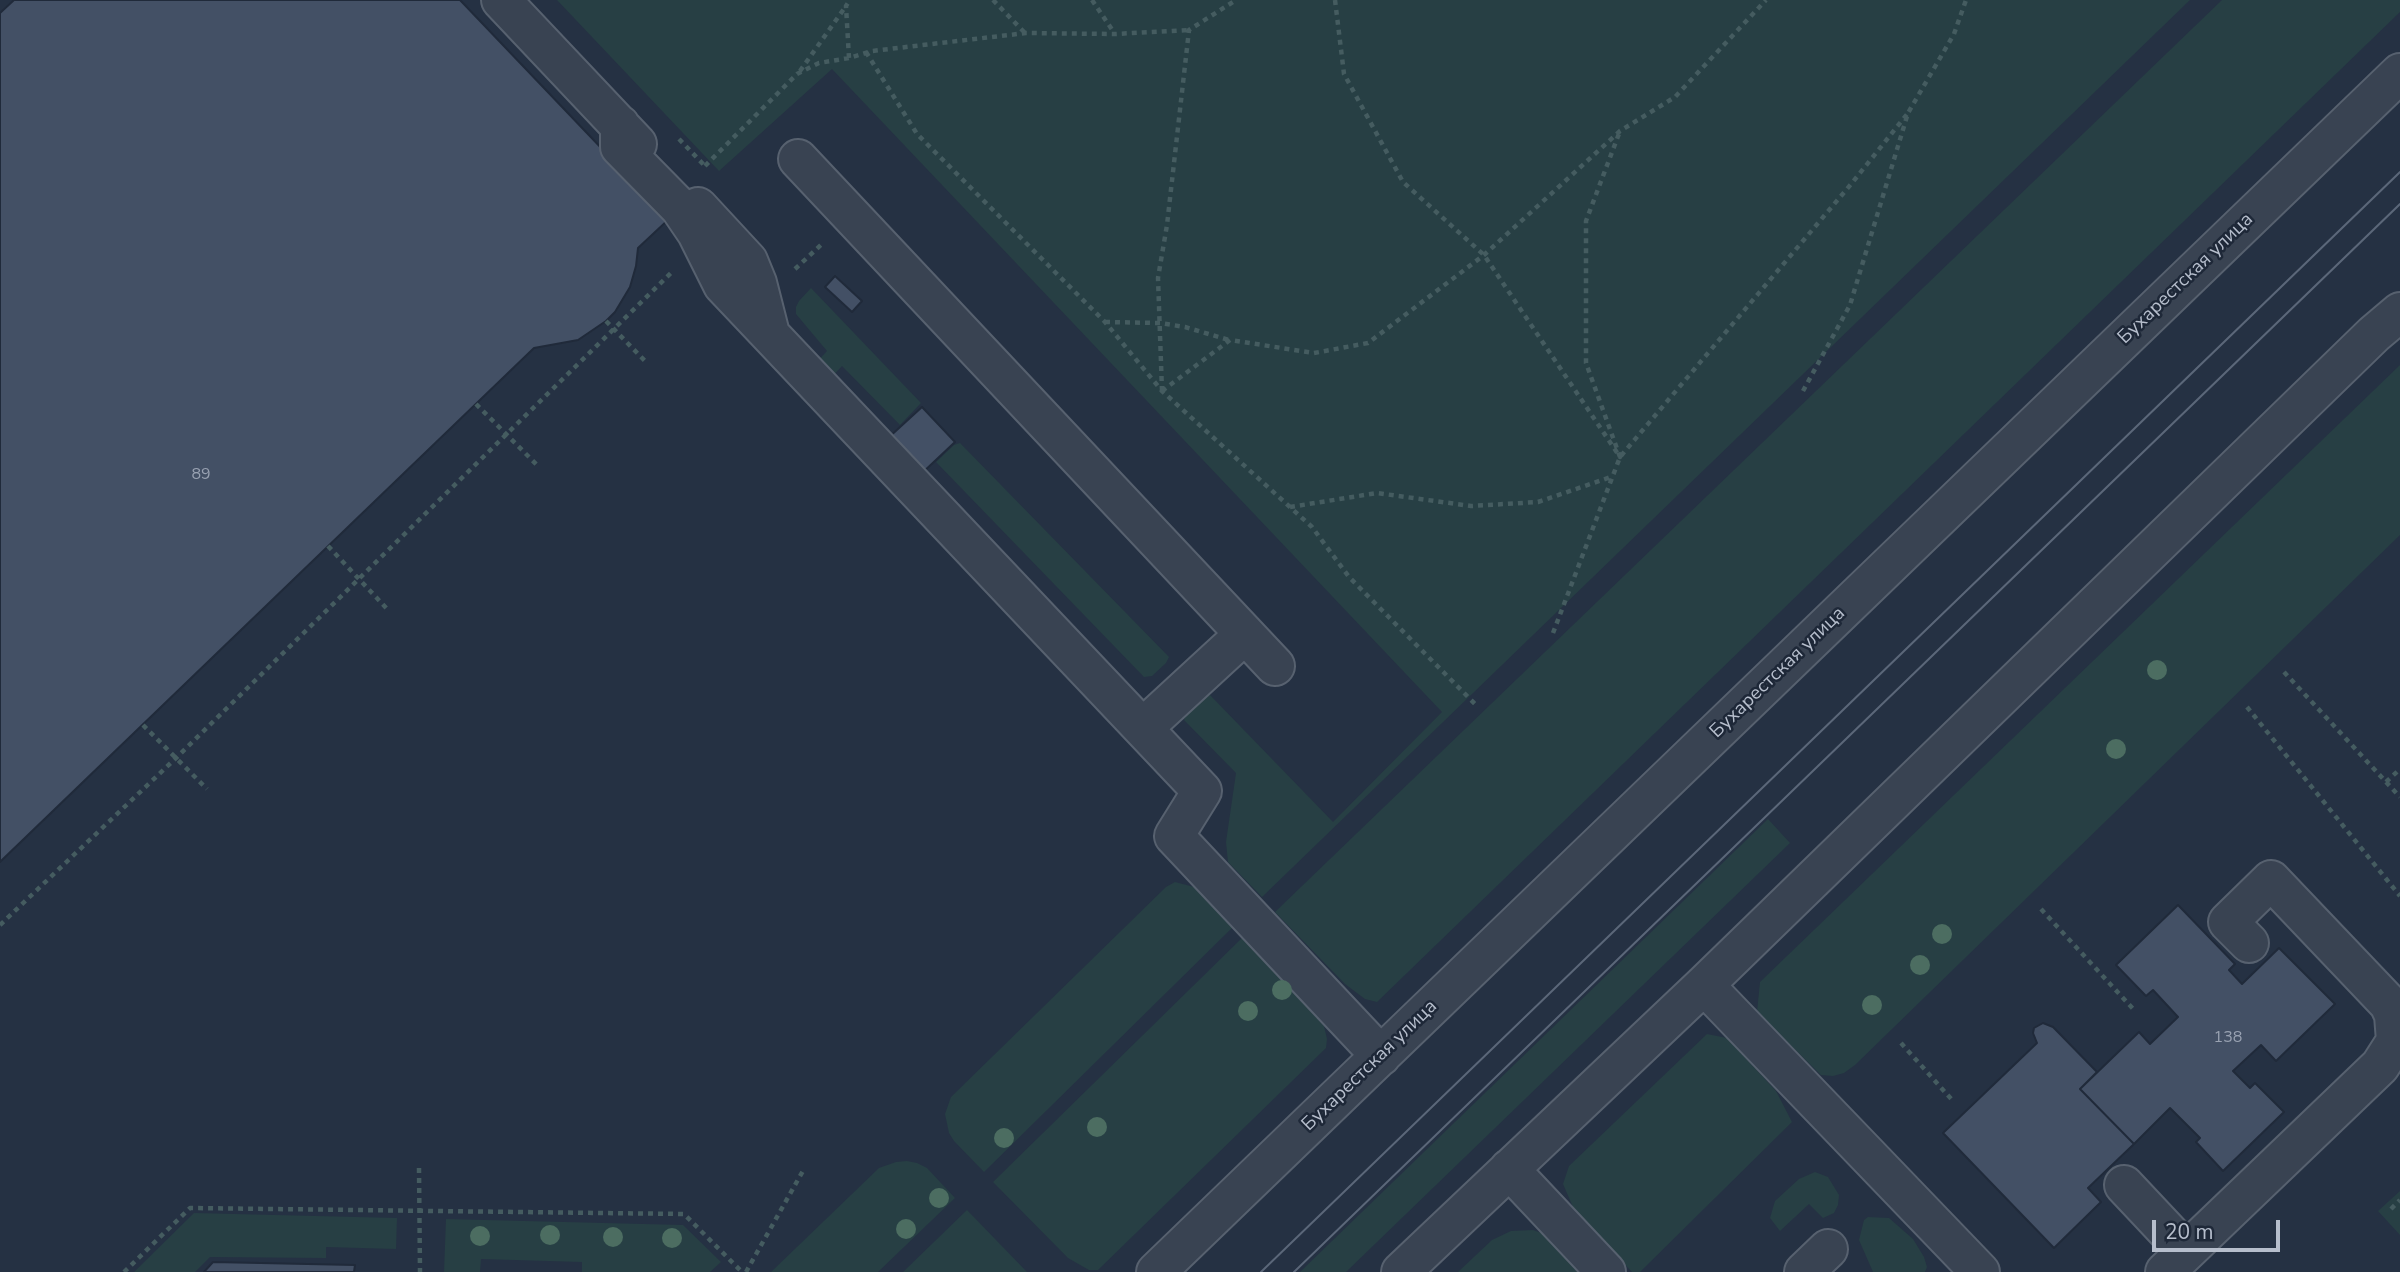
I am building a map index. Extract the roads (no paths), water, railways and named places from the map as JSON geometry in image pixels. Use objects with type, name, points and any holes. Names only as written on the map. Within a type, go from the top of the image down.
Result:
[{"type":"street","points":[[501,0],[748,261],[766,318]]},
{"type":"street","name":"Бухарестская улица","points":[[1156,1272],[2400,73]]},
{"type":"street","points":[[620,125],[620,147],[680,208],[693,260],[766,318],[1202,791],[1174,836],[1381,1056]]},
{"type":"street","points":[[797,159],[1275,666]]},
{"type":"street","points":[[1402,1272],[1704,985],[2400,312]]},
{"type":"street","points":[[1144,727],[1245,634]]},
{"type":"street","points":[[2124,1185],[2176,1262],[2380,1066],[2396,1041],[2394,1016],[2389,1004],[2271,880],[2228,922],[2249,943]]},
{"type":"street","points":[[1704,985],[1980,1272]]},
{"type":"street","points":[[1509,1169],[1606,1272]]},
{"type":"tram line","points":[[1261,1272],[2400,172]]},
{"type":"tram line","points":[[1294,1272],[2400,204]]}]
